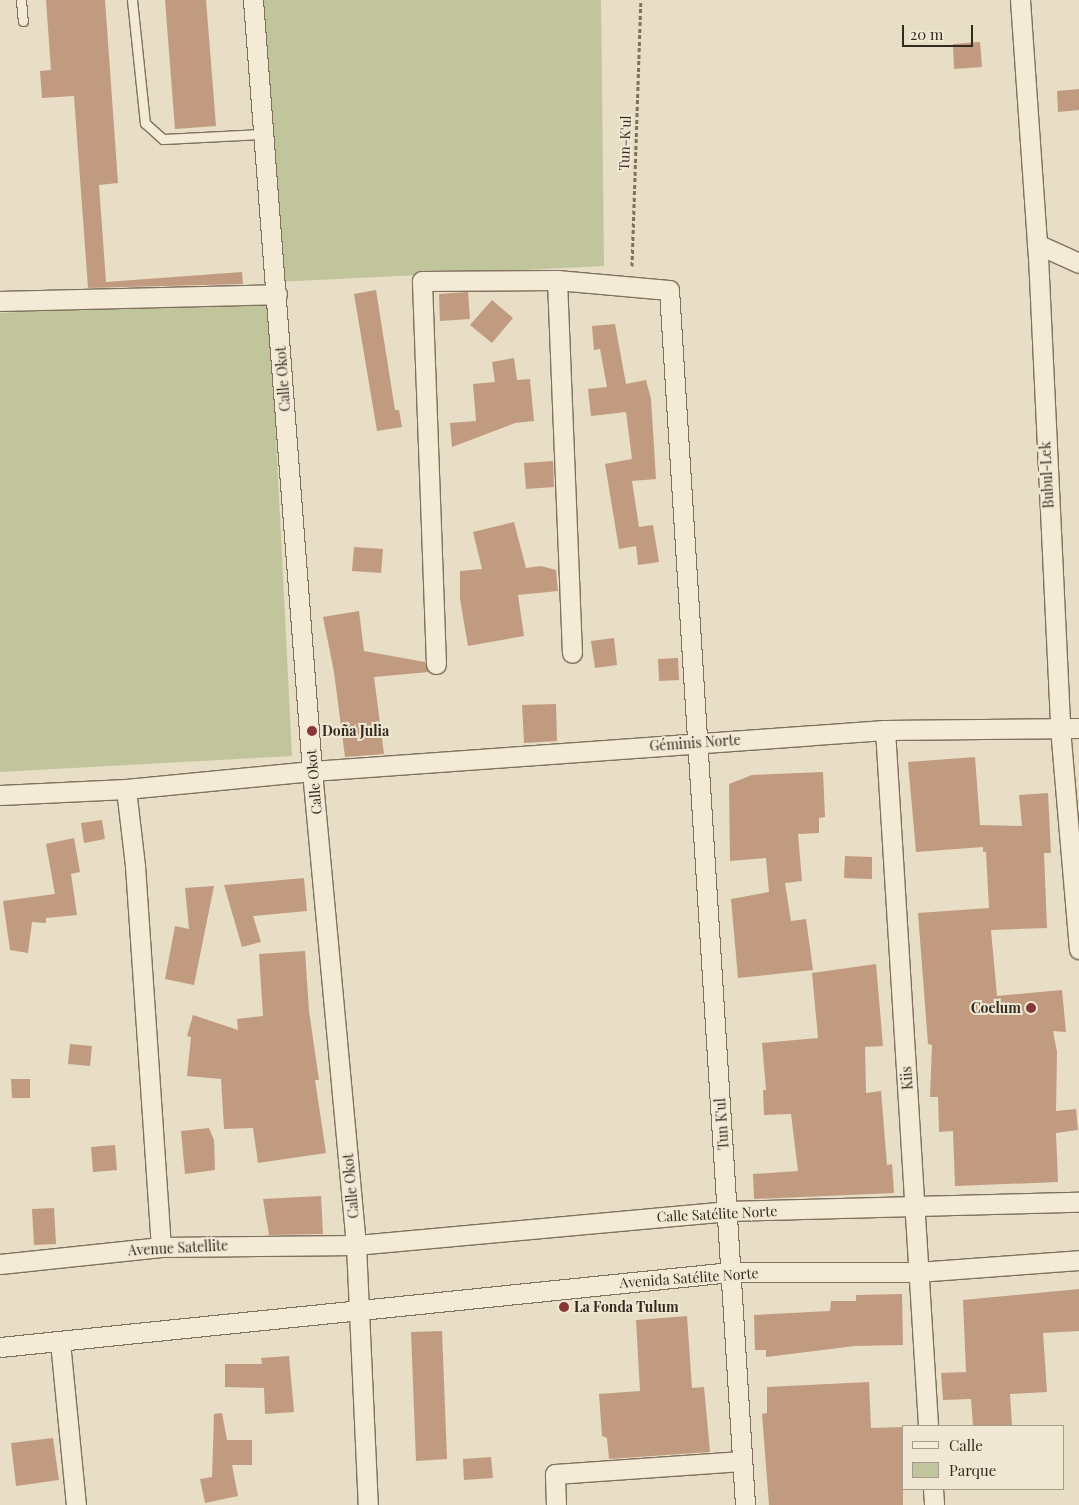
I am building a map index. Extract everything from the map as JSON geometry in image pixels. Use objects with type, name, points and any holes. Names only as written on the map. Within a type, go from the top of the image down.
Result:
[{"type":"street","name":"Calle Okot","points":[[253,0],[262,134],[277,294],[312,772],[356,1244],[368,1505]]},
{"type":"street","name":"Bubul-Lek","points":[[1020,0],[1037,244],[1060,728],[1079,949]]},
{"type":"street","points":[[1037,244],[1079,263]]},
{"type":"street","points":[[436,664],[422,280],[557,280],[632,286]]},
{"type":"street","points":[[557,280],[572,653]]},
{"type":"street","name":"Tun K'ul","points":[[632,286],[669,290],[745,1505]]},
{"type":"street","points":[[0,301],[277,294]]},
{"type":"street","name":"Géminis Norte","points":[[0,795],[126,789],[312,772],[697,742],[885,730],[1079,728]]},
{"type":"street","name":"Kiis","points":[[885,730],[928,1425]]},
{"type":"street","points":[[126,789],[135,866],[162,1247]]},
{"type":"street","name":"Calle Satélite Norte","points":[[356,1244],[727,1211],[915,1208],[1079,1202]]},
{"type":"street","name":"Avenue Satellite","points":[[0,1264],[162,1247],[356,1244]]},
{"type":"street","name":"Avenida Satélite Norte","points":[[0,1347],[731,1272],[917,1272],[1079,1260]]},
{"type":"street","points":[[60,1342],[76,1505]]},
{"type":"street","points":[[556,1505],[556,1474],[742,1461]]},
{"type":"street","points":[[933,1490],[934,1505]]},
{"type":"lane","points":[[21,0],[23,21]]},
{"type":"lane","points":[[132,0],[145,123],[162,139],[262,134]]},
{"type":"path","name":"Tun-K'ul","points":[[632,286],[640,0]]},
{"type":"green space","points":[[256,0],[601,0],[604,266],[276,282]]},
{"type":"green space","points":[[269,298],[292,756],[0,772],[0,313]]},
{"type":"building","points":[[46,0],[105,0],[118,183],[99,185],[106,282],[242,272],[243,284],[88,288],[74,96],[42,98],[40,71],[51,70]]},
{"type":"building","points":[[165,0],[206,0],[216,126],[175,129]]},
{"type":"building","points":[[980,42],[982,67],[954,69],[953,44]]},
{"type":"building","points":[[1079,89],[1079,110],[1058,112],[1057,91]]},
{"type":"building","points":[[376,290],[395,410],[399,410],[402,427],[377,431],[354,294]]},
{"type":"building","points":[[468,292],[470,319],[440,321],[439,294]]},
{"type":"building","points":[[492,300],[513,318],[492,343],[470,325]]},
{"type":"building","points":[[615,324],[626,384],[646,380],[651,399],[656,479],[632,481],[639,527],[653,525],[659,562],[638,565],[636,546],[619,549],[605,464],[632,459],[626,412],[591,416],[588,389],[607,387],[600,349],[594,350],[592,326]]},
{"type":"building","points":[[514,358],[517,380],[530,379],[534,421],[515,423],[452,447],[450,423],[476,421],[473,384],[495,382],[492,362]]},
{"type":"building","points":[[553,461],[554,487],[526,489],[524,463]]},
{"type":"building","points":[[514,522],[526,568],[541,566],[556,570],[558,591],[518,595],[524,636],[468,646],[460,599],[460,571],[482,569],[473,532]]},
{"type":"building","points":[[354,547],[383,549],[381,573],[352,571]]},
{"type":"building","points":[[359,611],[364,651],[425,662],[429,672],[374,677],[384,754],[345,757],[334,672],[323,617]]},
{"type":"building","points":[[614,638],[617,665],[595,668],[591,641]]},
{"type":"building","points":[[678,658],[679,680],[659,681],[658,659]]},
{"type":"building","points":[[556,704],[557,741],[524,743],[522,705]]},
{"type":"building","points":[[975,757],[980,825],[1022,826],[1019,795],[1048,793],[1051,853],[1044,853],[1047,928],[991,930],[997,996],[1062,990],[1066,1032],[1053,1031],[1057,1052],[1056,1111],[1076,1109],[1078,1130],[1056,1133],[1058,1182],[955,1186],[953,1131],[939,1132],[938,1097],[930,1097],[932,1045],[928,1044],[918,913],[989,908],[986,852],[983,852],[983,847],[916,852],[908,762]]},
{"type":"building","points":[[823,772],[825,817],[819,818],[819,833],[798,834],[802,881],[785,883],[791,921],[806,919],[813,970],[738,978],[731,899],[769,892],[766,858],[730,861],[729,784],[752,775]]},
{"type":"building","points":[[102,820],[105,839],[84,843],[81,823]]},
{"type":"building","points":[[74,838],[80,872],[71,874],[77,915],[46,918],[46,923],[32,922],[28,953],[10,950],[3,901],[55,894],[46,844]]},
{"type":"building","points":[[845,856],[872,857],[872,879],[844,878]]},
{"type":"building","points":[[304,878],[307,911],[253,916],[261,942],[242,947],[224,885]]},
{"type":"building","points":[[214,886],[194,985],[165,979],[175,926],[189,929],[185,888]]},
{"type":"building","points":[[305,951],[309,1011],[319,1080],[315,1080],[326,1153],[258,1163],[253,1128],[224,1129],[221,1079],[187,1076],[191,1037],[187,1036],[193,1015],[238,1030],[237,1019],[263,1016],[259,954]]},
{"type":"building","points":[[876,964],[883,1046],[865,1047],[866,1093],[881,1091],[887,1165],[892,1164],[894,1193],[754,1199],[753,1174],[798,1171],[791,1114],[764,1115],[763,1090],[766,1090],[762,1043],[818,1038],[812,973]]},
{"type":"building","points":[[70,1044],[92,1046],[90,1066],[68,1064]]},
{"type":"building","points":[[11,1079],[30,1079],[30,1098],[12,1098]]},
{"type":"building","points":[[209,1128],[214,1140],[215,1170],[185,1174],[181,1131]]},
{"type":"building","points":[[115,1145],[117,1170],[93,1172],[91,1147]]},
{"type":"building","points":[[321,1196],[323,1234],[269,1235],[263,1199]]},
{"type":"building","points":[[54,1208],[56,1244],[34,1245],[32,1209]]},
{"type":"building","points":[[1079,1289],[1079,1331],[1043,1333],[1047,1392],[1010,1394],[1012,1425],[973,1425],[971,1399],[943,1400],[941,1373],[966,1372],[963,1300]]},
{"type":"building","points":[[902,1294],[903,1345],[855,1346],[766,1357],[766,1350],[755,1350],[754,1315],[830,1311],[831,1301],[856,1301],[856,1295]]},
{"type":"building","points":[[687,1316],[692,1388],[704,1387],[710,1452],[609,1459],[607,1438],[602,1436],[599,1394],[640,1391],[636,1320]]},
{"type":"building","points":[[442,1331],[447,1459],[416,1461],[411,1332]]},
{"type":"building","points":[[289,1356],[294,1412],[265,1414],[264,1388],[225,1387],[225,1364],[262,1364],[261,1358]]},
{"type":"building","points":[[869,1382],[871,1428],[902,1427],[903,1505],[769,1505],[762,1414],[767,1413],[767,1387]]},
{"type":"building","points":[[222,1413],[227,1440],[252,1440],[252,1465],[232,1465],[238,1496],[205,1503],[200,1479],[212,1477],[214,1414]]},
{"type":"building","points":[[53,1438],[59,1480],[16,1486],[11,1443]]},
{"type":"building","points":[[491,1457],[493,1478],[464,1480],[463,1459]]},
{"type":"place","name":"Doña Julia","points":[[312,731]]},
{"type":"place","name":"Coelum","points":[[1031,1008]]},
{"type":"place","name":"La Fonda Tulum","points":[[564,1307]]}]
